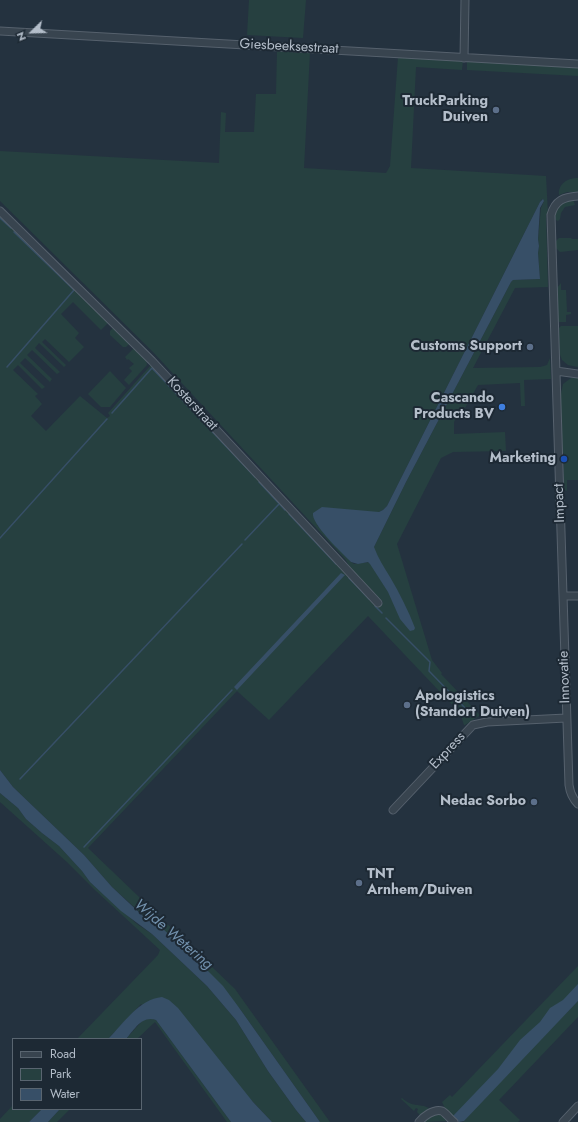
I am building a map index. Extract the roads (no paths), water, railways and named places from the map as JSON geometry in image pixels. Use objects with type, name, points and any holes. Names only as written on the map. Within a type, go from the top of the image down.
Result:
[{"type":"street","points":[[464,58],[465,0]]},
{"type":"street","name":"Giesbeeksestraat","points":[[0,31],[578,64]]},
{"type":"street","points":[[556,371],[551,215],[554,207],[559,201],[565,198],[578,196]]},
{"type":"street","name":"Kosterstraat","points":[[0,211],[152,361],[378,603]]},
{"type":"street","points":[[556,371],[578,369]]},
{"type":"street","points":[[556,371],[578,374]]},
{"type":"street","name":"Impact","points":[[556,371],[563,596]]},
{"type":"street","points":[[563,596],[578,596]]},
{"type":"street","name":"Innovatie","points":[[563,596],[569,785],[570,793],[578,804]]},
{"type":"street","name":"Express","points":[[393,810],[473,725],[487,722],[566,718]]},
{"type":"street","points":[[563,1122],[578,1106]]},
{"type":"street","points":[[419,1122],[435,1111],[441,1111],[454,1122]]},
{"type":"water","points":[[543,199],[544,201],[540,208],[538,239],[540,279],[513,280],[511,282],[406,482],[374,547],[410,615],[415,628],[414,630],[410,631],[400,619],[388,592],[370,564],[368,562],[358,564],[351,562],[322,531],[314,518],[313,513],[322,507],[379,512],[387,506],[540,202]]},
{"type":"water","points":[[341,573],[345,575],[237,690],[234,687]]},
{"type":"water","points":[[0,770],[13,787],[84,855],[112,887],[144,917],[163,929],[223,986],[320,1122],[306,1122],[296,1110],[268,1071],[236,1020],[207,986],[152,934],[121,911],[90,882],[59,846],[26,819],[18,808],[0,793]]},
{"type":"water","points":[[578,984],[578,1001],[464,1121],[459,1122],[453,1116],[498,1069],[520,1040],[540,1022],[550,1008],[563,1000]]},
{"type":"water","points":[[162,997],[169,1000],[178,1008],[253,1102],[272,1122],[231,1122],[156,1020],[151,1019],[142,1021],[127,1038],[109,1038],[132,1013],[146,1002]]},
{"type":"water","points":[[41,1110],[59,1110],[48,1122],[29,1122]]},
{"type":"waterway","points":[[0,218],[11,228]]},
{"type":"waterway","points":[[7,367],[74,290],[14,232]]},
{"type":"waterway","points":[[112,413],[152,368],[255,477]]},
{"type":"waterway","points":[[0,538],[107,419]]},
{"type":"waterway","points":[[259,482],[285,510]]},
{"type":"waterway","points":[[245,540],[279,504]]},
{"type":"waterway","points":[[289,514],[336,564]]},
{"type":"waterway","points":[[20,779],[242,544]]},
{"type":"waterway","points":[[349,578],[369,599]]},
{"type":"waterway","points":[[375,606],[382,613]]},
{"type":"waterway","points":[[386,618],[430,662],[429,671],[466,709]]},
{"type":"waterway","points":[[84,847],[232,690]]},
{"type":"place","name":"TruckParking Duiven","points":[[496,110]]},
{"type":"place","name":"Customs Support","points":[[530,347]]},
{"type":"place","name":"Cascando Products BV","points":[[502,407]]},
{"type":"place","name":"Marketing","points":[[564,459]]},
{"type":"place","name":"Apologistics (Standort Duiven)","points":[[407,705]]},
{"type":"place","name":"Nedac Sorbo","points":[[534,802]]},
{"type":"place","name":"TNT Arnhem/Duiven","points":[[359,883]]},
{"type":"water label","name":"Wijde Wetering","points":[[173,935]]}]
